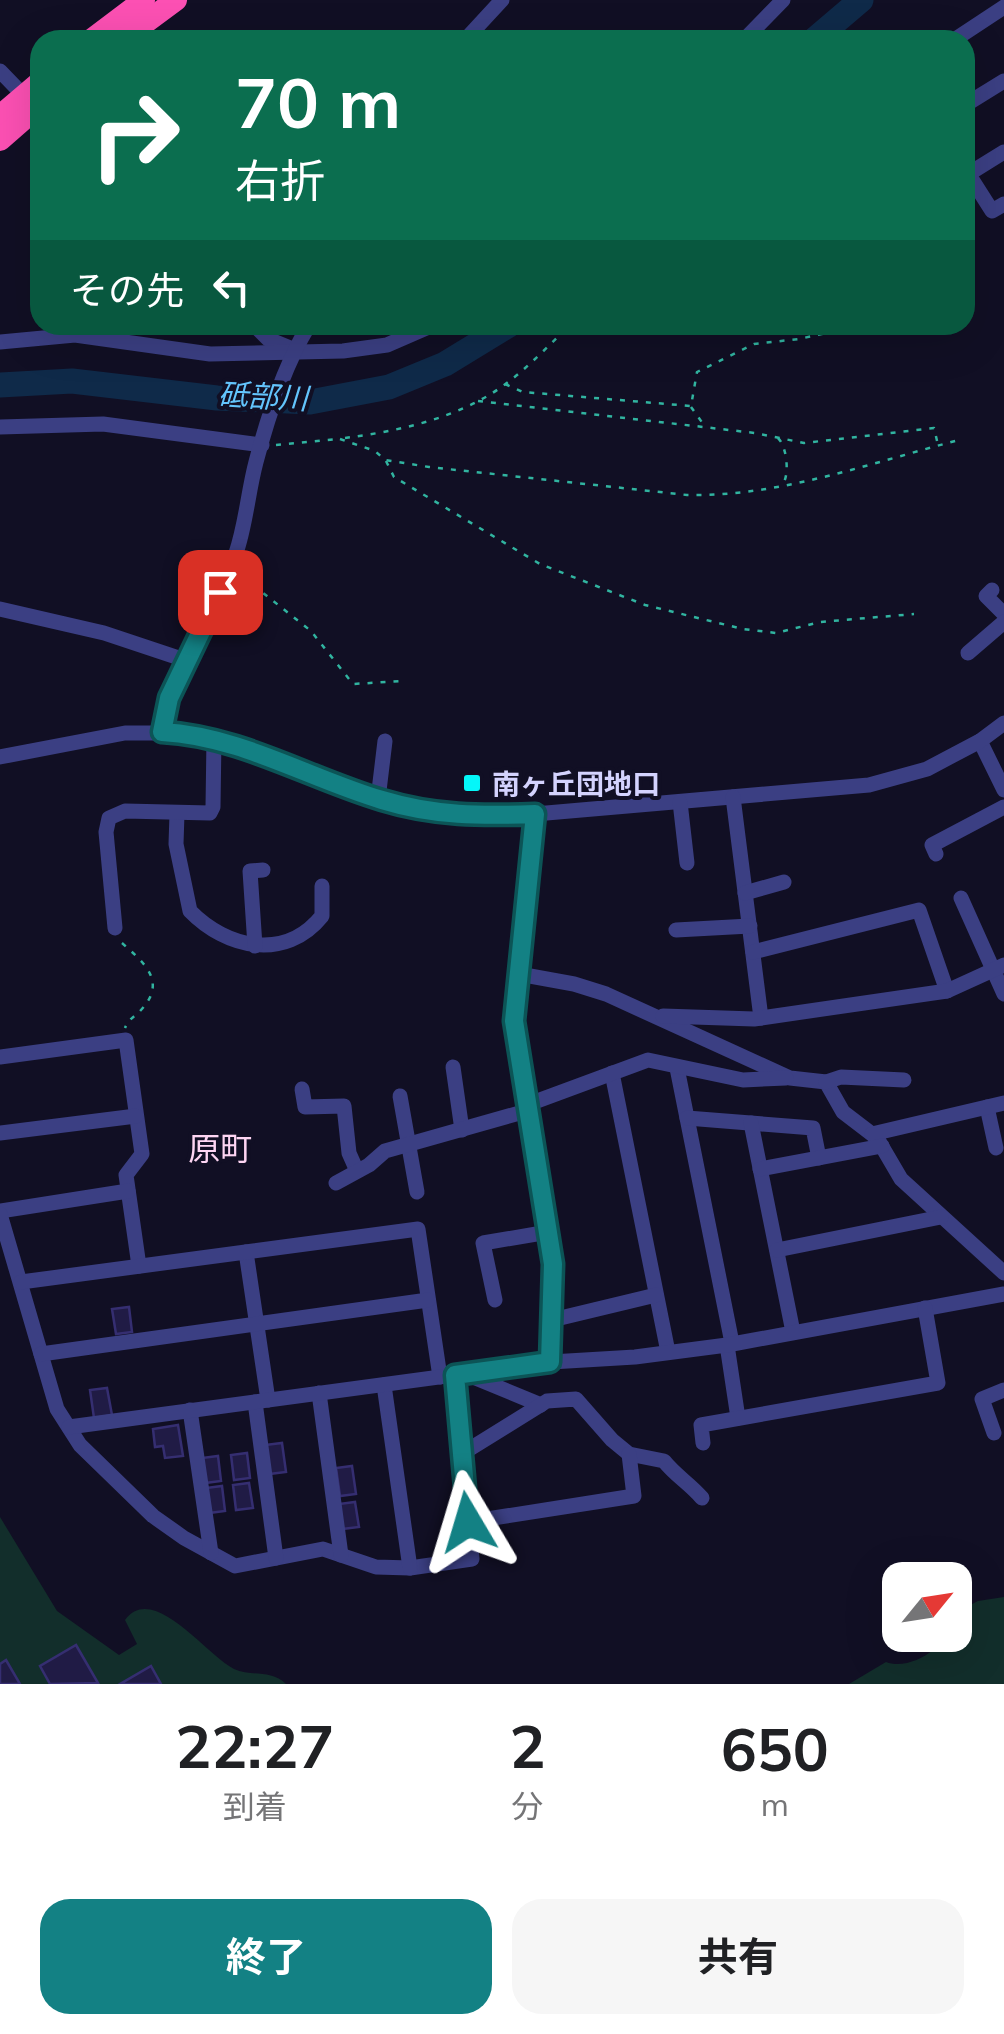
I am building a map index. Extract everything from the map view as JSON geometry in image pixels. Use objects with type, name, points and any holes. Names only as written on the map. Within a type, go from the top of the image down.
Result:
[{"type":"highway","points":[[104,30],[144,0]]},
{"type":"highway","points":[[136,30],[176,0]]},
{"type":"highway","points":[[0,116],[30,103]]},
{"type":"highway","points":[[0,140],[30,107]]},
{"type":"street","points":[[474,30],[502,0]]},
{"type":"street","points":[[754,30],[783,0]]},
{"type":"street","points":[[969,30],[1004,7]]},
{"type":"street","points":[[0,71],[30,95]]},
{"type":"street","points":[[975,99],[1004,81]]},
{"type":"street","points":[[975,162],[1004,152]]},
{"type":"street","points":[[975,178],[992,211],[1004,204]]},
{"type":"street","points":[[0,342],[75,335],[210,354],[292,355],[365,350],[410,335]]},
{"type":"street","points":[[265,335],[292,355]]},
{"type":"street","points":[[162,732],[169,698],[236,552],[264,439],[292,355],[303,335]]},
{"type":"street","points":[[0,427],[104,424],[264,439]]},
{"type":"street","points":[[992,590],[986,596],[1004,614]]},
{"type":"street","points":[[0,609],[104,633],[188,662]]},
{"type":"street","points":[[968,653],[1004,622]]},
{"type":"street","points":[[0,757],[86,739],[195,733],[378,799],[445,815],[535,814],[841,788],[898,778],[927,768],[1004,723]]},
{"type":"street","points":[[115,928],[106,832],[110,818],[125,811],[210,814],[214,738]]},
{"type":"street","points":[[980,740],[1004,790]]},
{"type":"street","points":[[378,799],[386,741]]},
{"type":"street","points":[[733,797],[761,1018]]},
{"type":"street","points":[[680,802],[687,862]]},
{"type":"street","points":[[936,854],[932,844],[1004,807]]},
{"type":"street","points":[[177,814],[176,844],[190,911],[242,944],[286,941],[316,923],[322,916],[322,886]]},
{"type":"street","points":[[535,814],[514,1021],[553,1264],[550,1362]]},
{"type":"street","points":[[254,946],[250,871],[262,870]]},
{"type":"street","points":[[746,893],[784,882]]},
{"type":"street","points":[[961,898],[999,968],[1004,994]]},
{"type":"street","points":[[753,952],[918,910],[947,991]]},
{"type":"street","points":[[676,930],[750,926]]},
{"type":"street","points":[[654,1016],[761,1018],[947,991],[999,968]]},
{"type":"street","points":[[519,974],[574,984],[790,1078]]},
{"type":"street","points":[[0,1057],[126,1040],[142,1154],[126,1175],[139,1266]]},
{"type":"street","points":[[336,1183],[385,1150],[462,1130],[648,1060],[743,1080],[904,1080]]},
{"type":"street","points":[[453,1067],[462,1130]]},
{"type":"street","points":[[677,1068],[729,1344],[738,1418]]},
{"type":"street","points":[[612,1074],[668,1352]]},
{"type":"street","points":[[826,1082],[844,1112],[877,1140],[900,1179],[1004,1273]]},
{"type":"street","points":[[302,1089],[305,1108],[344,1106],[349,1153],[357,1171]]},
{"type":"street","points":[[400,1096],[417,1192]]},
{"type":"street","points":[[760,1169],[819,1158],[1004,1103]]},
{"type":"street","points":[[987,1107],[995,1148]]},
{"type":"street","points":[[0,1132],[136,1116]]},
{"type":"street","points":[[687,1118],[812,1128],[819,1158]]},
{"type":"street","points":[[750,1123],[794,1332]]},
{"type":"street","points":[[20,1282],[418,1229],[428,1300],[453,1375],[472,1559],[410,1568],[376,1567],[323,1549],[235,1566],[153,1516],[80,1445],[57,1409],[20,1282],[0,1212],[128,1192]]},
{"type":"street","points":[[777,1250],[941,1217]]},
{"type":"street","points":[[496,1300],[483,1242],[548,1232]]},
{"type":"street","points":[[246,1252],[257,1324],[276,1558]]},
{"type":"street","points":[[69,1426],[550,1362],[729,1344],[1004,1294]]},
{"type":"street","points":[[552,1320],[656,1295]]},
{"type":"street","points":[[41,1354],[428,1300]]},
{"type":"street","points":[[704,1443],[701,1425],[938,1382],[925,1308]]},
{"type":"street","points":[[453,1375],[541,1405]]},
{"type":"street","points":[[384,1385],[410,1568]]},
{"type":"street","points":[[994,1433],[982,1399],[1004,1390]]},
{"type":"street","points":[[319,1393],[341,1555]]},
{"type":"street","points":[[460,1455],[547,1401],[576,1399],[629,1454],[664,1461],[676,1477],[687,1480],[702,1498]]},
{"type":"street","points":[[190,1410],[211,1553]]},
{"type":"street","points":[[468,1522],[634,1496],[629,1454]]},
{"type":"path","points":[[264,439],[288,446],[416,425],[478,401],[505,384],[559,335]]},
{"type":"path","points":[[706,428],[690,406],[697,372],[744,348],[811,335]]},
{"type":"path","points":[[505,384],[523,392],[690,406]]},
{"type":"path","points":[[478,401],[804,443],[934,428],[938,445]]},
{"type":"path","points":[[778,437],[784,444],[787,477],[782,485]]},
{"type":"path","points":[[340,439],[374,450],[394,477],[540,564],[645,605],[776,633],[820,622],[914,614]]},
{"type":"path","points":[[385,460],[687,495],[740,494],[959,440]]},
{"type":"path","points":[[236,552],[243,577],[311,631],[353,684],[403,681]]},
{"type":"path","points":[[115,928],[121,943],[152,972],[144,1008],[128,1020],[125,1029]]},
{"type":"green space","points":[[0,1517],[57,1611],[119,1655],[137,1644],[125,1620],[137,1611],[150,1610],[179,1625],[234,1669],[274,1676],[286,1684],[0,1684]]},
{"type":"green space","points":[[1004,1597],[1004,1684],[849,1684],[886,1662],[904,1663],[930,1652],[972,1652],[972,1604]]},
{"type":"building","points":[[129,1307],[132,1332],[116,1334],[112,1309]]},
{"type":"building","points":[[107,1388],[112,1415],[94,1418],[90,1390]]},
{"type":"building","points":[[178,1425],[183,1456],[165,1458],[163,1446],[155,1447],[153,1429]]},
{"type":"building","points":[[282,1443],[286,1472],[269,1474],[265,1445]]},
{"type":"building","points":[[247,1453],[250,1478],[234,1480],[231,1455]]},
{"type":"building","points":[[218,1456],[221,1481],[205,1483],[202,1458]]},
{"type":"building","points":[[352,1466],[356,1494],[340,1496],[336,1468]]},
{"type":"building","points":[[249,1483],[253,1508],[236,1510],[233,1485]]},
{"type":"building","points":[[222,1486],[225,1511],[209,1513],[206,1488]]},
{"type":"building","points":[[355,1502],[359,1527],[342,1529],[339,1504]]},
{"type":"building","points":[[76,1645],[98,1683],[50,1684],[40,1666]]},
{"type":"building","points":[[6,1660],[20,1684],[0,1684],[0,1664]]},
{"type":"building","points":[[151,1666],[161,1684],[120,1684]]},
{"type":"waterway","name":"砥部川","points":[[826,30],[861,0]]},
{"type":"waterway","name":"砥部川","points":[[0,385],[72,381],[217,398],[310,402],[389,387],[445,364],[493,335]]},
{"type":"place","name":"南ヶ丘団地口","points":[[472,783]]},
{"type":"district","name":"原町","points":[[220,1148]]},
{"type":"route","points":[[220,592],[169,698],[162,732],[195,733],[226,741],[350,789],[416,809],[445,815],[535,814],[514,1021],[553,1264],[550,1362],[455,1375],[468,1522]]}]
